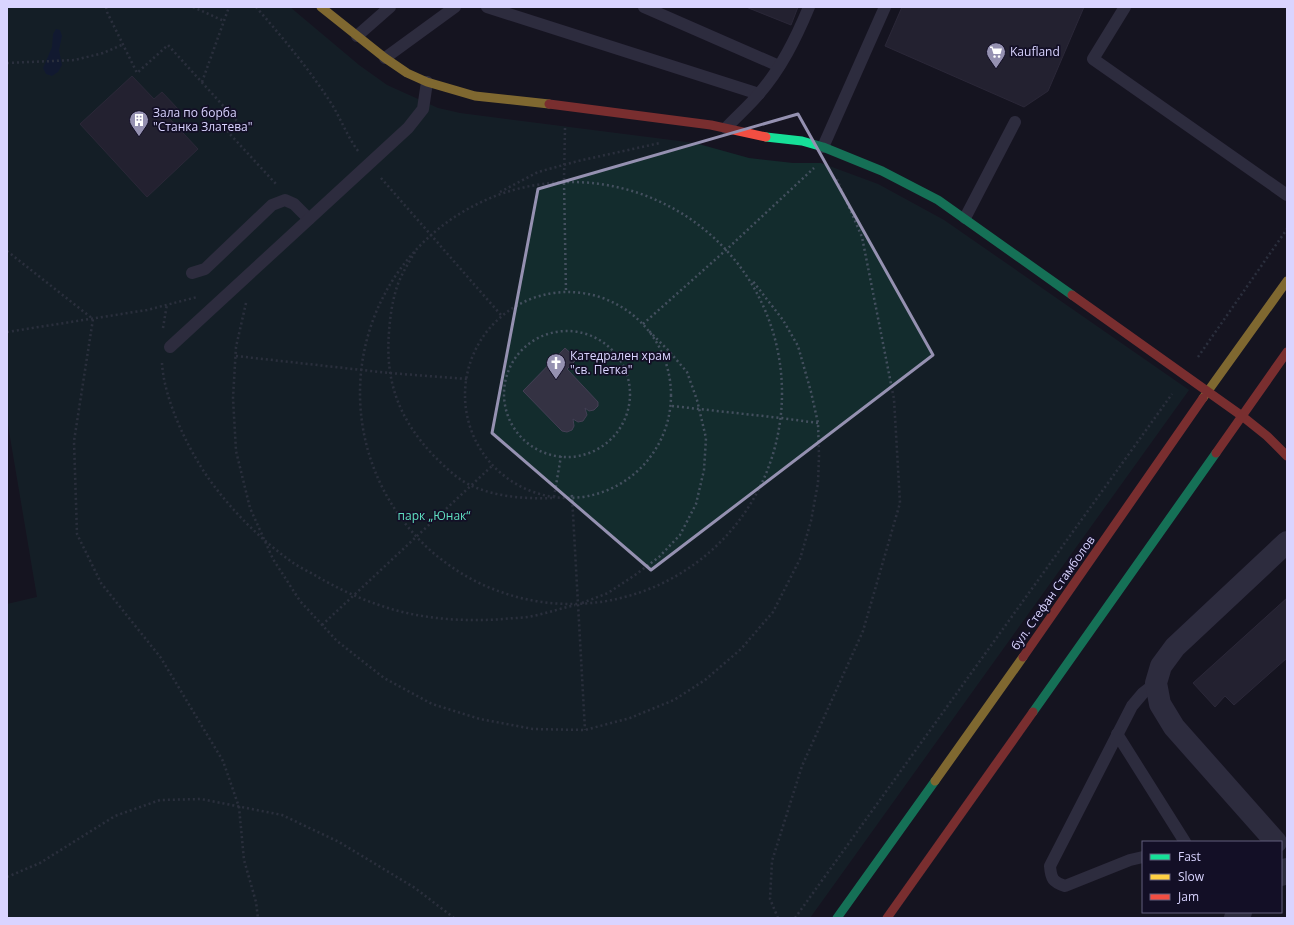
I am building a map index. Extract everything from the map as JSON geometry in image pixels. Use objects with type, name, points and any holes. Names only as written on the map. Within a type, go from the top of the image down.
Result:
[{"type":"main road","points":[[321,7],[385,58],[407,73],[427,82],[475,96],[494,99],[565,106],[726,128],[761,136],[802,141],[823,147],[882,171],[938,200],[965,218],[1242,416],[1267,436],[1287,456]]},
{"type":"main road","name":"бул. Стефан Стамболов","points":[[837,918],[1059,606],[1208,391],[1287,281]]},
{"type":"main road","points":[[887,918],[1287,352]]},
{"type":"street","points":[[1275,841],[1174,728],[1160,704],[1156,683],[1161,666],[1175,647],[1287,542]]},
{"type":"lane","points":[[357,36],[390,7]]},
{"type":"lane","points":[[385,58],[455,7]]},
{"type":"lane","points":[[487,7],[759,94]]},
{"type":"lane","points":[[644,7],[779,66]]},
{"type":"lane","points":[[726,128],[759,94],[779,66],[796,36],[809,7]]},
{"type":"lane","points":[[823,147],[885,7]]},
{"type":"lane","points":[[1125,7],[1093,59],[1287,195]]},
{"type":"lane","points":[[170,346],[400,136],[423,109],[427,82]]},
{"type":"lane","points":[[965,218],[1015,122]]},
{"type":"lane","points":[[192,273],[205,269],[272,205],[285,200],[294,204],[309,219]]},
{"type":"lane","points":[[1142,856],[1065,886],[1056,883],[1050,876],[1050,866],[1132,706],[1143,693],[1156,683]]},
{"type":"lane","points":[[1117,734],[1184,841]]},
{"type":"path","points":[[106,7],[107,12],[138,73],[168,45],[237,121],[228,132],[294,204]]},
{"type":"path","points":[[193,7],[224,21]]},
{"type":"path","points":[[202,82],[229,7]]},
{"type":"path","points":[[256,7],[314,78],[339,115],[350,140],[368,164],[501,315]]},
{"type":"path","points":[[7,63],[75,60],[103,53],[124,44]]},
{"type":"path","points":[[565,106],[564,181],[566,292]]},
{"type":"path","points":[[667,141],[578,161],[538,172],[470,206],[449,219],[430,234],[400,267],[385,291],[374,316],[365,343],[360,370],[361,422],[367,447],[375,472],[386,495],[400,517],[435,555],[456,570],[478,583],[527,599],[552,603],[578,604],[603,602],[627,597],[651,589],[674,578],[695,565],[714,549],[735,526],[747,511],[760,489],[771,460],[781,418],[781,367],[776,343],[769,318],[748,274]]},
{"type":"path","points":[[643,324],[726,250],[813,168],[823,147]]},
{"type":"path","points":[[778,918],[770,899],[772,861],[802,766],[863,631],[900,503],[894,398],[862,236],[823,147]]},
{"type":"path","points":[[247,299],[244,306],[238,340],[233,398],[236,450],[250,508],[273,559],[300,601],[337,642],[384,678],[432,704],[480,719],[533,729],[585,730],[630,718],[674,700],[705,680],[741,649],[773,612],[800,559],[811,521],[818,483],[819,456],[818,424],[798,346],[783,320],[748,274],[726,250],[706,230],[663,202],[615,186],[590,182],[564,181],[540,183],[515,188],[492,196]]},
{"type":"path","points":[[795,918],[1186,375],[1287,229]]},
{"type":"path","points":[[418,246],[396,289],[390,318],[388,349],[389,373],[393,390],[404,415],[422,443],[444,467],[471,486],[502,496],[534,499],[572,496]]},
{"type":"path","points":[[7,251],[93,319]]},
{"type":"path","points":[[162,358],[163,371],[171,407],[200,466],[222,497],[251,528],[293,563],[335,586],[379,605],[416,615],[454,620],[491,620],[528,617],[578,604],[608,593],[659,557],[680,535],[696,504],[704,470],[706,438],[698,400],[686,372],[668,350],[643,324],[630,312],[615,303],[582,293],[550,293],[535,297],[521,303],[501,315],[481,341],[470,365],[467,379],[467,411],[477,441],[493,465],[513,481],[532,491],[554,497],[593,495],[624,482],[638,471],[650,458],[659,444],[666,428],[672,406],[670,377],[666,361],[649,331]]},
{"type":"path","points":[[7,332],[147,310],[198,296]]},
{"type":"path","points":[[163,330],[167,304]]},
{"type":"path","points":[[93,319],[74,441],[77,534],[101,583],[161,658],[223,761],[239,807],[244,860],[256,902],[258,918]]},
{"type":"path","points":[[570,330],[591,335],[608,346],[622,362],[629,381],[630,402],[624,422],[612,439],[595,451],[575,457],[561,456],[554,456],[535,448],[519,435],[508,417],[504,396],[506,375],[515,357],[530,342],[549,332],[570,330]]},
{"type":"path","points":[[236,356],[389,373],[467,379]]},
{"type":"path","points":[[672,406],[781,418],[818,424]]},
{"type":"path","points":[[554,497],[561,456]]},
{"type":"path","points":[[322,625],[493,465]]},
{"type":"path","points":[[572,496],[585,730]]},
{"type":"path","points":[[7,877],[40,863],[115,816],[160,800],[201,799],[282,816],[339,842],[415,888],[454,918]]},
{"type":"highlighted area","points":[[798,114],[933,355],[651,570],[492,433],[538,189]]},
{"type":"green space","name":"парк „Юнак“","points":[[7,7],[290,7],[359,65],[387,85],[438,108],[460,113],[695,143],[749,158],[793,163],[821,163],[878,184],[944,220],[1189,390],[810,918],[7,918],[7,604],[37,597],[7,419]]},
{"type":"water","points":[[56,29],[60,30],[62,36],[59,50],[62,65],[58,72],[52,76],[46,74],[43,68],[52,47],[53,34]]},
{"type":"building","points":[[746,7],[798,7],[791,25]]},
{"type":"building","name":"Kaufland","points":[[902,7],[1084,7],[1048,91],[1024,107],[885,46]]},
{"type":"building","name":"Зала по борба \"Станка Златева\"","points":[[132,76],[154,99],[162,92],[178,109],[169,118],[198,149],[147,197],[80,124]]},
{"type":"building","name":"Катедрален храм \"св. Петка\"","points":[[565,348],[577,359],[567,369],[598,402],[598,406],[594,410],[589,411],[585,408],[587,415],[583,421],[578,422],[573,419],[574,426],[572,430],[567,432],[562,431],[523,391]]},
{"type":"building","points":[[1287,598],[1287,658],[1234,705],[1225,696],[1215,707],[1193,683]]},
{"type":"traffic: fast","points":[[766,137],[802,141],[823,147],[882,171],[938,200],[1072,295]]},
{"type":"traffic: fast","points":[[1033,712],[1216,453]]},
{"type":"traffic: fast","points":[[837,918],[935,781]]},
{"type":"traffic: slow","points":[[321,7],[385,58],[407,73],[427,82],[475,96],[549,104]]},
{"type":"traffic: slow","points":[[1203,398],[1287,281]]},
{"type":"traffic: slow","points":[[935,781],[1023,657]]},
{"type":"traffic: jam","points":[[549,104],[711,125],[766,137]]},
{"type":"traffic: jam","points":[[1072,295],[1242,416],[1267,436],[1287,456]]},
{"type":"traffic: jam","points":[[1216,453],[1287,352]]},
{"type":"traffic: jam","points":[[1023,657],[1203,398]]},
{"type":"traffic: jam","points":[[887,918],[1033,712]]},
{"type":"place","name":"Kaufland","points":[[996,69]]},
{"type":"place","name":"Зала по борба \"Станка Златева\"","points":[[139,137]]},
{"type":"place","name":"Катедрален храм \"св. Петка\"","points":[[556,380]]}]
